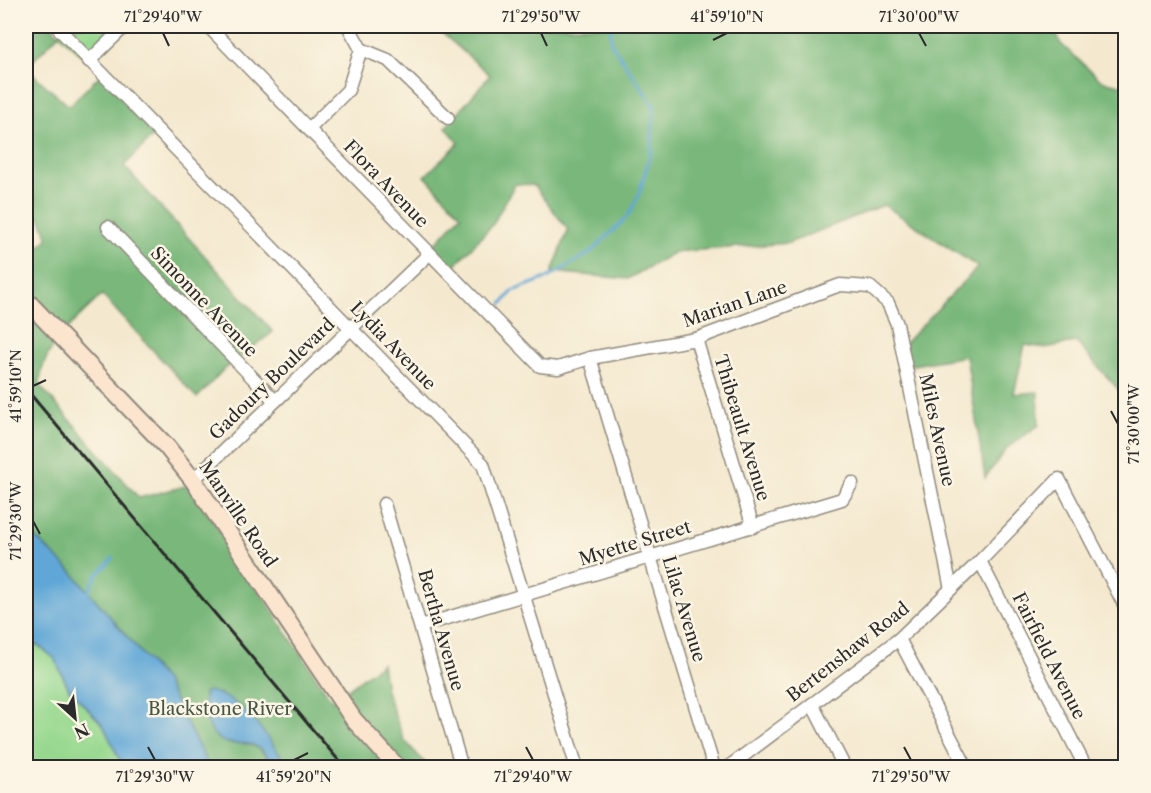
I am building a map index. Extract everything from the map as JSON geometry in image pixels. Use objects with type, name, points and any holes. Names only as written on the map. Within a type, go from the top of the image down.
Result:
[{"type":"main road","name":"Manville Road","points":[[26,300],[167,447],[193,480],[354,720],[398,768]]},
{"type":"street","name":"Lydia Avenue","points":[[56,26],[483,464],[577,768]]},
{"type":"street","points":[[89,61],[125,26]]},
{"type":"street","name":"Flora Avenue","points":[[208,26],[540,366]]},
{"type":"street","points":[[348,26],[362,49],[388,60],[448,118]]},
{"type":"street","points":[[309,129],[348,90],[362,49]]},
{"type":"street","name":"Simonne Avenue","points":[[108,227],[275,401]]},
{"type":"street","name":"Gadoury Boulevard","points":[[193,480],[429,254]]},
{"type":"street","name":"Marian Lane","points":[[540,366],[558,368],[590,358],[696,339],[840,285],[870,286]]},
{"type":"street","name":"Miles Avenue","points":[[870,286],[888,303],[897,324],[951,589]]},
{"type":"street","name":"Thibeault Avenue","points":[[696,339],[753,527]]},
{"type":"street","name":"Lilac Avenue","points":[[590,358],[714,768]]},
{"type":"street","name":"Bertenshaw Road","points":[[727,768],[899,639],[980,561],[1059,479],[1125,608]]},
{"type":"street","name":"Myette Street","points":[[421,626],[842,499],[852,483]]},
{"type":"street","name":"Bertha Avenue","points":[[384,504],[462,768]]},
{"type":"street","name":"Fairfield Avenue","points":[[980,561],[1086,768]]},
{"type":"street","points":[[899,639],[967,768]]},
{"type":"street","points":[[812,704],[845,768]]},
{"type":"green space","points":[[26,26],[51,26],[59,34],[26,68]]},
{"type":"green space","points":[[67,26],[123,26],[87,61],[59,34]]},
{"type":"green space","points":[[434,26],[1052,26],[1061,44],[1102,81],[1125,86],[1125,397],[1076,342],[1045,348],[1025,345],[1014,394],[1038,392],[1039,425],[1007,448],[985,478],[966,356],[906,366],[905,343],[978,267],[884,205],[789,243],[675,252],[628,279],[552,272],[568,230],[534,185],[515,184],[493,224],[450,271],[429,251],[461,215],[425,176],[459,143],[446,127],[490,75]]},
{"type":"green space","name":"Blackstone River","points":[[26,68],[69,106],[100,75],[157,132],[124,166],[273,332],[223,370],[197,398],[102,295],[71,325],[53,347],[41,372],[40,386],[139,498],[189,485],[332,701],[382,663],[386,691],[404,740],[429,767],[289,767],[257,727],[219,693],[227,743],[244,743],[255,747],[275,767],[209,767],[165,681],[71,571],[26,529],[26,258],[48,239],[42,222],[26,200]]},
{"type":"green space","points":[[26,637],[29,644],[37,645],[54,658],[69,689],[103,725],[123,767],[26,767]]},
{"type":"water","points":[[26,529],[71,571],[165,681],[209,767],[123,767],[103,725],[69,689],[54,658],[37,645],[29,644],[26,637]]},
{"type":"water","points":[[208,691],[221,695],[244,711],[264,733],[289,767],[274,767],[256,746],[229,743],[216,736],[211,731],[206,716],[204,693]]},
{"type":"waterway","points":[[502,304],[513,291],[549,277],[590,253],[628,216],[638,197],[651,152],[654,106],[611,43],[611,26]]},
{"type":"waterway","points":[[87,595],[96,576],[113,558]]},
{"type":"railway","points":[[26,389],[345,768]]}]
